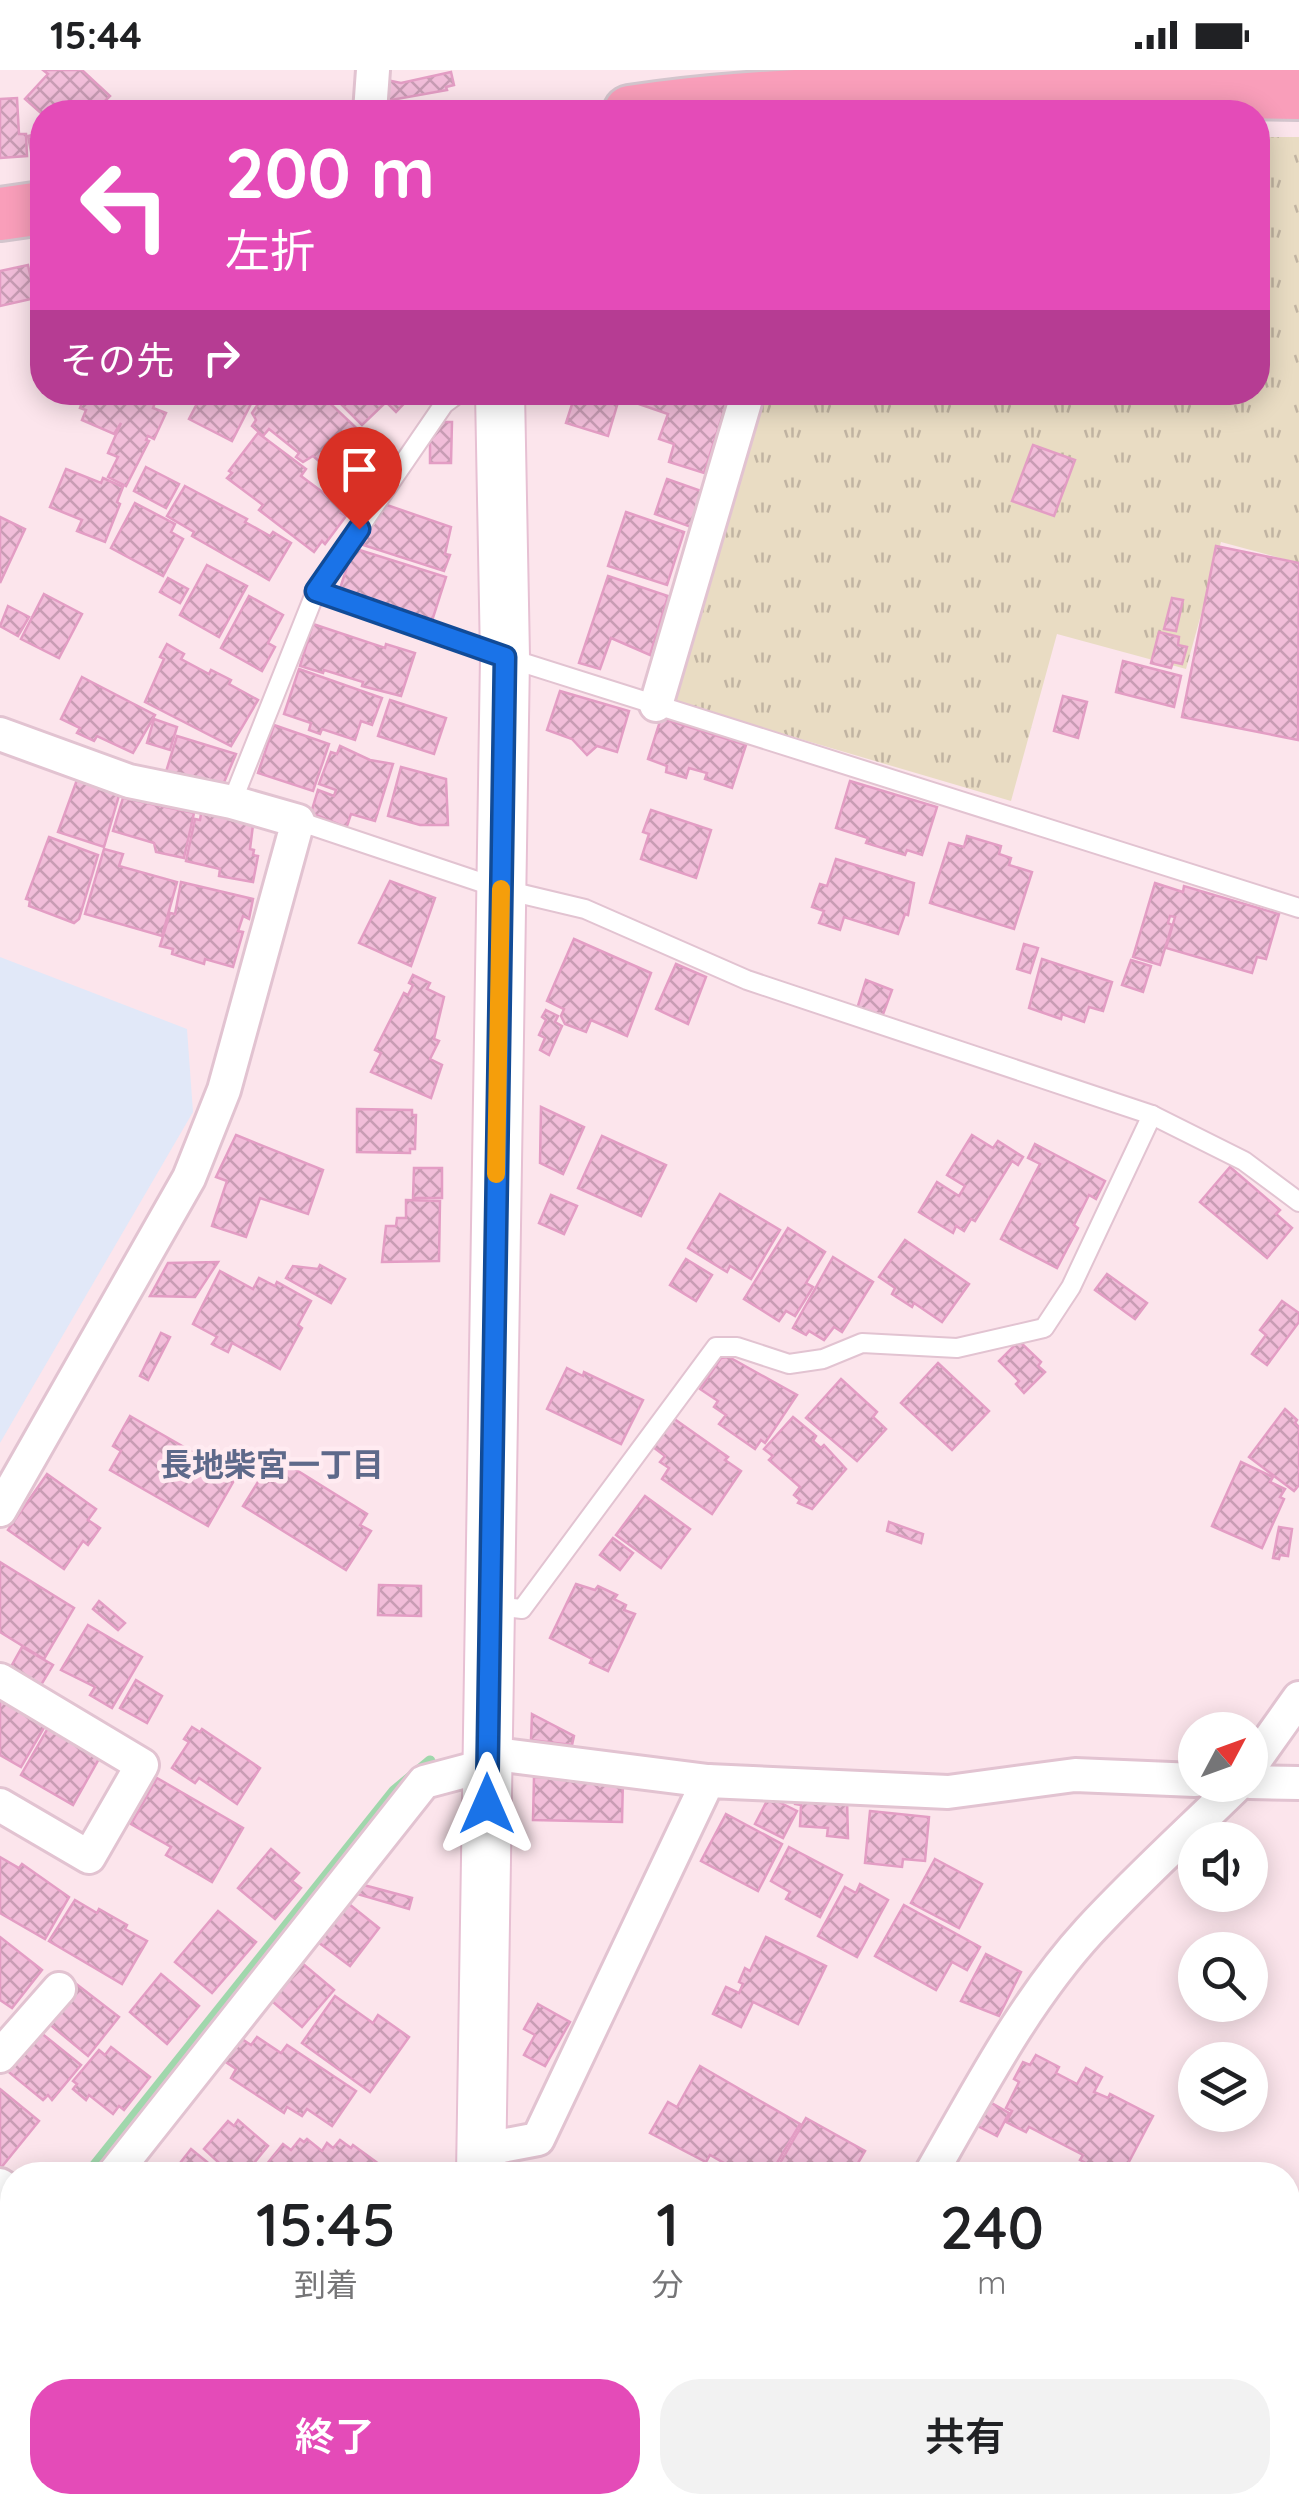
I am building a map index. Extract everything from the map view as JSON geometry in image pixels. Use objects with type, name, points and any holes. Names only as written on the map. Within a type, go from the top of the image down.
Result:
[{"type":"main road","points":[[921,100],[1140,90],[1299,93]]},
{"type":"main road","points":[[0,214],[30,210]]},
{"type":"street","points":[[371,100],[373,70]]},
{"type":"street","points":[[500,405],[505,657],[481,2162],[538,2138],[708,1781]]},
{"type":"street","points":[[656,705],[744,405]]},
{"type":"street","points":[[0,734],[129,781],[232,802],[298,821],[224,1090],[189,1178],[0,1510]]},
{"type":"street","points":[[0,1680],[142,1765],[88,1857],[0,1805]]},
{"type":"street","points":[[1268,1742],[1299,1698]]},
{"type":"street","points":[[123,2162],[424,1782],[488,1759],[708,1781],[948,1792],[1075,1775],[1178,1779]]},
{"type":"street","points":[[1268,1782],[1299,1783]]},
{"type":"street","points":[[938,2162],[997,2060],[1088,1932],[1220,1802]]},
{"type":"street","points":[[0,2056],[59,1989]]},
{"type":"lane","points":[[232,802],[316,591],[443,405]]},
{"type":"lane","points":[[316,591],[505,657],[1299,908]]},
{"type":"lane","points":[[298,821],[501,889],[586,909],[747,980],[1152,1114],[1244,1161],[1299,1202]]},
{"type":"lane","points":[[489,1606],[522,1608],[716,1347],[737,1347],[789,1364],[823,1359],[862,1344],[957,1348],[1044,1328],[1071,1287],[1152,1114]]},
{"type":"shaded area","points":[[0,957],[187,1029],[193,1112],[0,1443]]},
{"type":"green space","points":[[1270,137],[1299,137],[1299,563],[1221,542],[1186,669],[1057,634],[1011,801],[678,703],[668,689],[755,405],[1270,405]]},
{"type":"building","points":[[43,70],[82,70],[110,96],[106,100],[30,100],[30,103],[25,99],[48,74]]},
{"type":"building","points":[[451,72],[454,85],[446,87],[447,90],[380,100],[382,79],[401,83]]},
{"type":"building","points":[[17,98],[19,134],[26,134],[27,156],[0,158],[0,99]]},
{"type":"building","points":[[28,265],[30,299],[0,306],[0,271]]},
{"type":"building","points":[[154,405],[153,408],[166,413],[154,439],[148,436],[126,486],[108,477],[118,457],[108,453],[121,423],[114,434],[82,420],[86,410],[80,408]]},
{"type":"building","points":[[196,405],[250,405],[232,441],[189,419]]},
{"type":"building","points":[[257,405],[332,405],[382,452],[352,489],[313,456],[303,462],[296,457],[299,453],[269,429],[263,436],[252,426],[256,420],[252,413]]},
{"type":"building","points":[[342,405],[383,405],[362,425]]},
{"type":"building","points":[[572,405],[617,405],[608,436],[566,423]]},
{"type":"building","points":[[642,405],[726,405],[704,473],[669,462],[674,444],[659,439],[668,414]]},
{"type":"building","points":[[430,422],[452,422],[451,463],[430,463]]},
{"type":"building","points":[[258,433],[306,469],[301,476],[345,509],[341,513],[346,516],[314,552],[259,510],[263,505],[227,478]]},
{"type":"building","points":[[1033,445],[1075,460],[1054,516],[1012,501]]},
{"type":"building","points":[[146,467],[179,484],[166,508],[134,491]]},
{"type":"building","points":[[66,469],[123,487],[105,542],[77,531],[82,520],[50,507]]},
{"type":"building","points":[[667,479],[704,492],[691,527],[655,514]]},
{"type":"building","points":[[185,486],[270,536],[273,532],[291,543],[269,580],[192,536],[194,532],[167,516]]},
{"type":"building","points":[[135,503],[175,524],[171,532],[183,539],[163,576],[111,548]]},
{"type":"building","points":[[381,503],[451,527],[445,554],[450,555],[444,571],[363,545]]},
{"type":"building","points":[[626,512],[684,532],[667,585],[608,566]]},
{"type":"building","points":[[0,517],[25,529],[0,583]]},
{"type":"building","points":[[1216,546],[1299,563],[1298,740],[1182,717]]},
{"type":"building","points":[[353,548],[446,577],[431,624],[338,595]]},
{"type":"building","points":[[207,565],[247,586],[219,637],[180,615]]},
{"type":"building","points":[[608,576],[668,596],[650,655],[611,638],[600,669],[579,663]]},
{"type":"building","points":[[168,578],[188,589],[180,603],[160,592]]},
{"type":"building","points":[[44,594],[82,614],[59,658],[21,639]]},
{"type":"building","points":[[249,596],[283,615],[268,643],[275,647],[262,671],[221,648]]},
{"type":"building","points":[[1172,598],[1183,600],[1176,631],[1164,629]]},
{"type":"building","points":[[8,606],[29,617],[18,636],[0,626]]},
{"type":"building","points":[[313,624],[385,648],[386,644],[415,653],[401,696],[300,666]]},
{"type":"building","points":[[1159,632],[1179,637],[1178,645],[1187,647],[1182,664],[1173,662],[1171,668],[1151,663]]},
{"type":"building","points":[[167,644],[184,654],[181,659],[231,680],[229,684],[258,700],[231,746],[145,702]]},
{"type":"building","points":[[1123,661],[1181,676],[1174,707],[1116,692]]},
{"type":"building","points":[[299,669],[382,698],[372,725],[361,721],[355,740],[322,729],[320,734],[309,730],[311,723],[284,714]]},
{"type":"building","points":[[82,677],[155,715],[133,753],[97,736],[94,741],[77,733],[80,728],[61,719]]},
{"type":"building","points":[[560,691],[629,711],[617,752],[597,746],[587,755],[572,739],[547,730]]},
{"type":"building","points":[[1063,696],[1087,702],[1078,738],[1054,731]]},
{"type":"building","points":[[390,700],[446,718],[434,754],[378,736]]},
{"type":"building","points":[[661,718],[746,745],[732,788],[705,779],[707,773],[689,768],[686,778],[666,772],[667,766],[648,759]]},
{"type":"building","points":[[154,719],[177,727],[170,750],[147,743]]},
{"type":"building","points":[[274,725],[329,744],[313,791],[258,773]]},
{"type":"building","points":[[177,736],[236,754],[222,787],[165,775]]},
{"type":"building","points":[[340,746],[370,760],[393,764],[375,821],[351,814],[347,826],[343,826],[311,813],[318,790],[334,796],[336,790],[319,784],[331,752],[337,754]]},
{"type":"building","points":[[401,767],[446,779],[448,825],[420,825],[388,816]]},
{"type":"building","points":[[78,777],[120,792],[104,847],[58,832]]},
{"type":"building","points":[[850,781],[937,807],[922,855],[907,850],[905,855],[866,843],[868,838],[836,828]]},
{"type":"building","points":[[123,798],[194,813],[184,858],[156,852],[154,843],[113,831]]},
{"type":"building","points":[[202,808],[254,817],[250,849],[258,856],[253,882],[219,876],[220,869],[186,861],[195,819],[200,820]]},
{"type":"building","points":[[651,810],[711,830],[696,878],[641,859],[649,834],[643,832]]},
{"type":"building","points":[[967,836],[1001,846],[999,854],[1011,858],[1009,865],[1032,872],[1014,929],[930,903],[949,843],[964,847]]},
{"type":"building","points":[[49,837],[98,855],[79,919],[74,923],[29,906],[30,900],[26,899]]},
{"type":"building","points":[[104,849],[123,854],[119,866],[177,882],[162,936],[85,914]]},
{"type":"building","points":[[836,859],[914,883],[908,915],[905,914],[898,934],[844,917],[840,930],[819,923],[824,911],[812,907],[820,884],[827,886]]},
{"type":"building","points":[[390,881],[435,898],[411,966],[359,943]]},
{"type":"building","points":[[181,882],[253,899],[249,919],[243,916],[238,931],[243,932],[233,967],[205,959],[204,964],[160,946],[170,913],[175,914]]},
{"type":"building","points":[[1155,883],[1183,892],[1184,886],[1279,914],[1266,959],[1257,957],[1252,973],[1166,948],[1175,917],[1170,916],[1168,923],[1172,925],[1160,965],[1133,957]]},
{"type":"building","points":[[574,939],[651,973],[627,1036],[591,1020],[586,1032],[565,1024],[561,1016],[564,1009],[547,1001]]},
{"type":"building","points":[[1024,944],[1038,948],[1030,973],[1017,969]]},
{"type":"building","points":[[1042,959],[1112,982],[1103,1011],[1089,1007],[1084,1022],[1029,1008]]},
{"type":"building","points":[[1131,960],[1151,966],[1143,992],[1122,985]]},
{"type":"building","points":[[676,964],[706,977],[688,1024],[656,1009]]},
{"type":"building","points":[[413,975],[430,983],[427,989],[444,997],[434,1039],[439,1041],[430,1059],[442,1065],[431,1098],[371,1072],[381,1053],[375,1050],[404,993],[408,995]]},
{"type":"building","points":[[866,980],[892,990],[882,1017],[857,1009]]},
{"type":"building","points":[[546,1010],[558,1016],[555,1022],[562,1026],[549,1055],[540,1050],[545,1038],[539,1035]]},
{"type":"building","points":[[541,1107],[584,1127],[563,1174],[540,1163]]},
{"type":"building","points":[[357,1109],[412,1110],[412,1115],[416,1115],[415,1149],[410,1149],[410,1153],[357,1152]]},
{"type":"building","points":[[236,1135],[323,1170],[308,1214],[260,1198],[246,1237],[212,1226],[227,1181],[216,1177]]},
{"type":"building","points":[[972,1135],[993,1148],[998,1141],[1023,1157],[1018,1165],[1012,1161],[975,1221],[971,1219],[964,1231],[956,1226],[953,1233],[919,1212],[937,1182],[959,1196],[965,1186],[947,1175]]},
{"type":"building","points":[[602,1136],[666,1165],[641,1216],[578,1188]]},
{"type":"building","points":[[1035,1144],[1105,1181],[1096,1199],[1089,1195],[1074,1225],[1078,1228],[1057,1268],[1001,1239],[1040,1164],[1028,1158]]},
{"type":"building","points":[[1230,1167],[1280,1210],[1276,1214],[1292,1228],[1267,1258],[1200,1202]]},
{"type":"building","points":[[414,1168],[442,1168],[442,1198],[413,1198]]},
{"type":"building","points":[[720,1194],[780,1230],[751,1279],[730,1266],[727,1272],[688,1248]]},
{"type":"building","points":[[551,1195],[577,1206],[564,1234],[539,1223]]},
{"type":"building","points":[[406,1200],[440,1201],[439,1261],[382,1262],[386,1226],[396,1226],[397,1218],[406,1218]]},
{"type":"building","points":[[788,1228],[825,1252],[806,1283],[813,1287],[795,1316],[786,1311],[779,1321],[744,1299]]},
{"type":"building","points":[[905,1240],[969,1284],[942,1322],[892,1294],[895,1288],[879,1277]]},
{"type":"building","points":[[833,1257],[873,1282],[842,1332],[834,1327],[824,1340],[793,1328]]},
{"type":"building","points":[[686,1259],[712,1275],[696,1301],[670,1285]]},
{"type":"building","points":[[218,1262],[195,1297],[150,1296],[168,1263]]},
{"type":"building","points":[[320,1265],[345,1279],[331,1303],[286,1278],[293,1266],[318,1269]]},
{"type":"building","points":[[220,1271],[253,1289],[259,1278],[275,1286],[277,1282],[311,1301],[298,1325],[302,1328],[280,1369],[232,1343],[228,1352],[212,1344],[217,1337],[193,1324]]},
{"type":"building","points":[[1107,1274],[1147,1303],[1135,1319],[1095,1290]]},
{"type":"building","points":[[1282,1301],[1299,1313],[1299,1322],[1267,1365],[1252,1354],[1266,1335],[1260,1330]]},
{"type":"building","points":[[161,1333],[170,1337],[148,1380],[140,1376]]},
{"type":"building","points":[[1019,1341],[1041,1362],[1038,1366],[1045,1372],[1024,1393],[1016,1384],[1019,1381],[999,1361]]},
{"type":"building","points":[[729,1357],[797,1395],[765,1443],[761,1440],[755,1449],[719,1424],[726,1415],[714,1407],[718,1401],[700,1389],[721,1358]]},
{"type":"building","points":[[938,1363],[989,1411],[952,1450],[901,1403]]},
{"type":"building","points":[[567,1368],[643,1400],[621,1444],[547,1409]]},
{"type":"building","points":[[841,1379],[877,1412],[873,1417],[886,1429],[857,1461],[806,1418]]},
{"type":"building","points":[[1285,1409],[1299,1427],[1299,1485],[1294,1491],[1249,1457]]},
{"type":"building","points":[[130,1416],[236,1477],[208,1526],[110,1470],[121,1451],[113,1446]]},
{"type":"building","points":[[793,1417],[816,1436],[813,1441],[821,1448],[824,1445],[846,1469],[812,1509],[798,1503],[800,1500],[794,1495],[800,1487],[769,1460],[773,1456],[764,1449]]},
{"type":"building","points":[[673,1418],[728,1457],[725,1460],[741,1471],[712,1514],[662,1479],[669,1468],[660,1462],[665,1456],[653,1447]]},
{"type":"building","points":[[274,1456],[367,1514],[360,1525],[371,1531],[346,1570],[243,1506]]},
{"type":"building","points":[[1241,1462],[1273,1477],[1270,1482],[1285,1489],[1262,1548],[1212,1526]]},
{"type":"building","points":[[47,1474],[96,1509],[88,1520],[100,1528],[88,1545],[83,1541],[64,1569],[8,1530]]},
{"type":"building","points":[[645,1496],[690,1529],[661,1568],[616,1535]]},
{"type":"building","points":[[889,1522],[923,1534],[921,1543],[887,1531]]},
{"type":"building","points":[[1279,1527],[1292,1529],[1288,1556],[1280,1555],[1279,1559],[1273,1558]]},
{"type":"building","points":[[613,1538],[633,1553],[620,1570],[600,1555]]},
{"type":"building","points":[[0,1562],[74,1608],[44,1659],[0,1632]]},
{"type":"building","points":[[576,1584],[595,1590],[598,1586],[617,1595],[614,1599],[626,1605],[624,1610],[635,1614],[608,1671],[550,1638]]},
{"type":"building","points":[[379,1585],[421,1586],[421,1616],[378,1615]]},
{"type":"building","points":[[99,1601],[125,1623],[118,1630],[93,1609]]},
{"type":"building","points":[[88,1625],[142,1657],[112,1708],[90,1695],[95,1687],[61,1670]]},
{"type":"building","points":[[22,1647],[53,1665],[38,1690],[8,1672]]},
{"type":"building","points":[[136,1680],[162,1696],[147,1723],[120,1708]]},
{"type":"building","points":[[0,1700],[45,1726],[21,1767],[0,1755]]},
{"type":"building","points":[[532,1714],[574,1736],[572,1745],[531,1740]]},
{"type":"building","points":[[192,1727],[200,1732],[202,1729],[260,1768],[237,1804],[199,1778],[195,1783],[172,1768],[189,1742],[184,1739]]},
{"type":"building","points":[[48,1728],[100,1757],[73,1805],[21,1775]]},
{"type":"building","points":[[534,1777],[623,1778],[622,1822],[533,1820]]},
{"type":"building","points":[[157,1778],[243,1828],[212,1882],[166,1855],[171,1847],[131,1824]]},
{"type":"building","points":[[795,1792],[847,1798],[848,1838],[827,1836],[828,1828],[800,1826],[801,1805],[795,1804]]},
{"type":"building","points":[[769,1797],[797,1811],[783,1838],[755,1824]]},
{"type":"building","points":[[870,1811],[929,1817],[925,1861],[903,1859],[902,1867],[865,1863]]},
{"type":"building","points":[[726,1814],[782,1844],[758,1891],[701,1861]]},
{"type":"building","points":[[789,1847],[842,1875],[820,1917],[786,1899],[790,1892],[771,1881]]},
{"type":"building","points":[[271,1849],[299,1873],[292,1881],[301,1888],[275,1919],[238,1888]]},
{"type":"building","points":[[0,1857],[19,1868],[22,1864],[69,1897],[45,1939],[0,1913]]},
{"type":"building","points":[[935,1859],[982,1884],[959,1928],[911,1903]]},
{"type":"building","points":[[360,1884],[412,1898],[409,1909],[357,1894]]},
{"type":"building","points":[[860,1884],[888,1900],[857,1957],[818,1936],[845,1887],[856,1893]]},
{"type":"building","points":[[75,1900],[97,1913],[99,1909],[147,1941],[122,1984],[49,1941]]},
{"type":"building","points":[[344,1900],[379,1928],[350,1966],[310,1936]]},
{"type":"building","points":[[904,1905],[980,1947],[967,1970],[952,1962],[936,1990],[875,1956]]},
{"type":"building","points":[[218,1911],[256,1942],[212,1993],[175,1962]]},
{"type":"building","points":[[0,1937],[42,1970],[12,2008],[0,2000]]},
{"type":"building","points":[[766,1937],[826,1966],[798,2024],[753,2002],[741,2027],[713,2014],[726,1987],[739,1993],[745,1968],[750,1971]]},
{"type":"building","points":[[986,1954],[1021,1972],[999,2016],[961,2001]]},
{"type":"building","points":[[296,1958],[334,1990],[302,2027],[265,1995]]},
{"type":"building","points":[[161,1974],[199,2006],[167,2044],[130,2012]]},
{"type":"building","points":[[75,1983],[119,2017],[88,2056],[47,2022]]},
{"type":"building","points":[[335,1996],[373,2023],[378,2015],[409,2037],[370,2092],[302,2043]]},
{"type":"building","points":[[538,2004],[570,2022],[545,2066],[524,2055],[535,2035],[524,2029]]},
{"type":"building","points":[[40,2032],[81,2065],[52,2100],[48,2095],[43,2100],[5,2069]]},
{"type":"building","points":[[239,2037],[251,2045],[257,2037],[281,2053],[287,2045],[356,2091],[332,2126],[307,2109],[302,2116],[287,2107],[284,2113],[231,2078],[236,2069],[224,2061]]},
{"type":"building","points":[[111,2047],[150,2077],[124,2110],[119,2106],[113,2114],[89,2095],[86,2100],[73,2089],[77,2084],[73,2081],[99,2050],[105,2055]]},
{"type":"building","points":[[1036,2055],[1059,2067],[1056,2073],[1077,2084],[1086,2068],[1102,2077],[1094,2092],[1108,2098],[1110,2094],[1153,2116],[1129,2162],[1084,2162],[1080,2160],[1083,2155],[1029,2127],[1026,2132],[1006,2122],[1012,2111],[1006,2108],[1019,2082],[1014,2079],[1023,2062],[1030,2065]]},
{"type":"building","points":[[700,2066],[800,2124],[778,2162],[722,2162],[710,2155],[706,2162],[650,2133],[668,2102],[677,2107]]},
{"type":"building","points":[[0,2089],[39,2121],[6,2162],[0,2162]]},
{"type":"building","points":[[983,2098],[1009,2113],[997,2136],[970,2122]]},
{"type":"building","points":[[806,2118],[865,2151],[859,2162],[781,2162]]},
{"type":"building","points":[[238,2120],[268,2146],[255,2162],[218,2162],[204,2149],[228,2121],[234,2126]]},
{"type":"building","points":[[300,2139],[307,2139],[322,2151],[327,2143],[333,2148],[340,2140],[376,2162],[268,2162],[283,2144],[291,2150]]},
{"type":"building","points":[[191,2149],[207,2162],[181,2162]]},
{"type":"waterway","points":[[97,2162],[394,1791],[430,1761]]},
{"type":"slow traffic","points":[[496,1174],[501,889]]},
{"type":"district","name":"長地柴宮一丁目","points":[[272,1464]]},
{"type":"route","points":[[359,529],[316,591],[505,657],[487,1804]]}]
